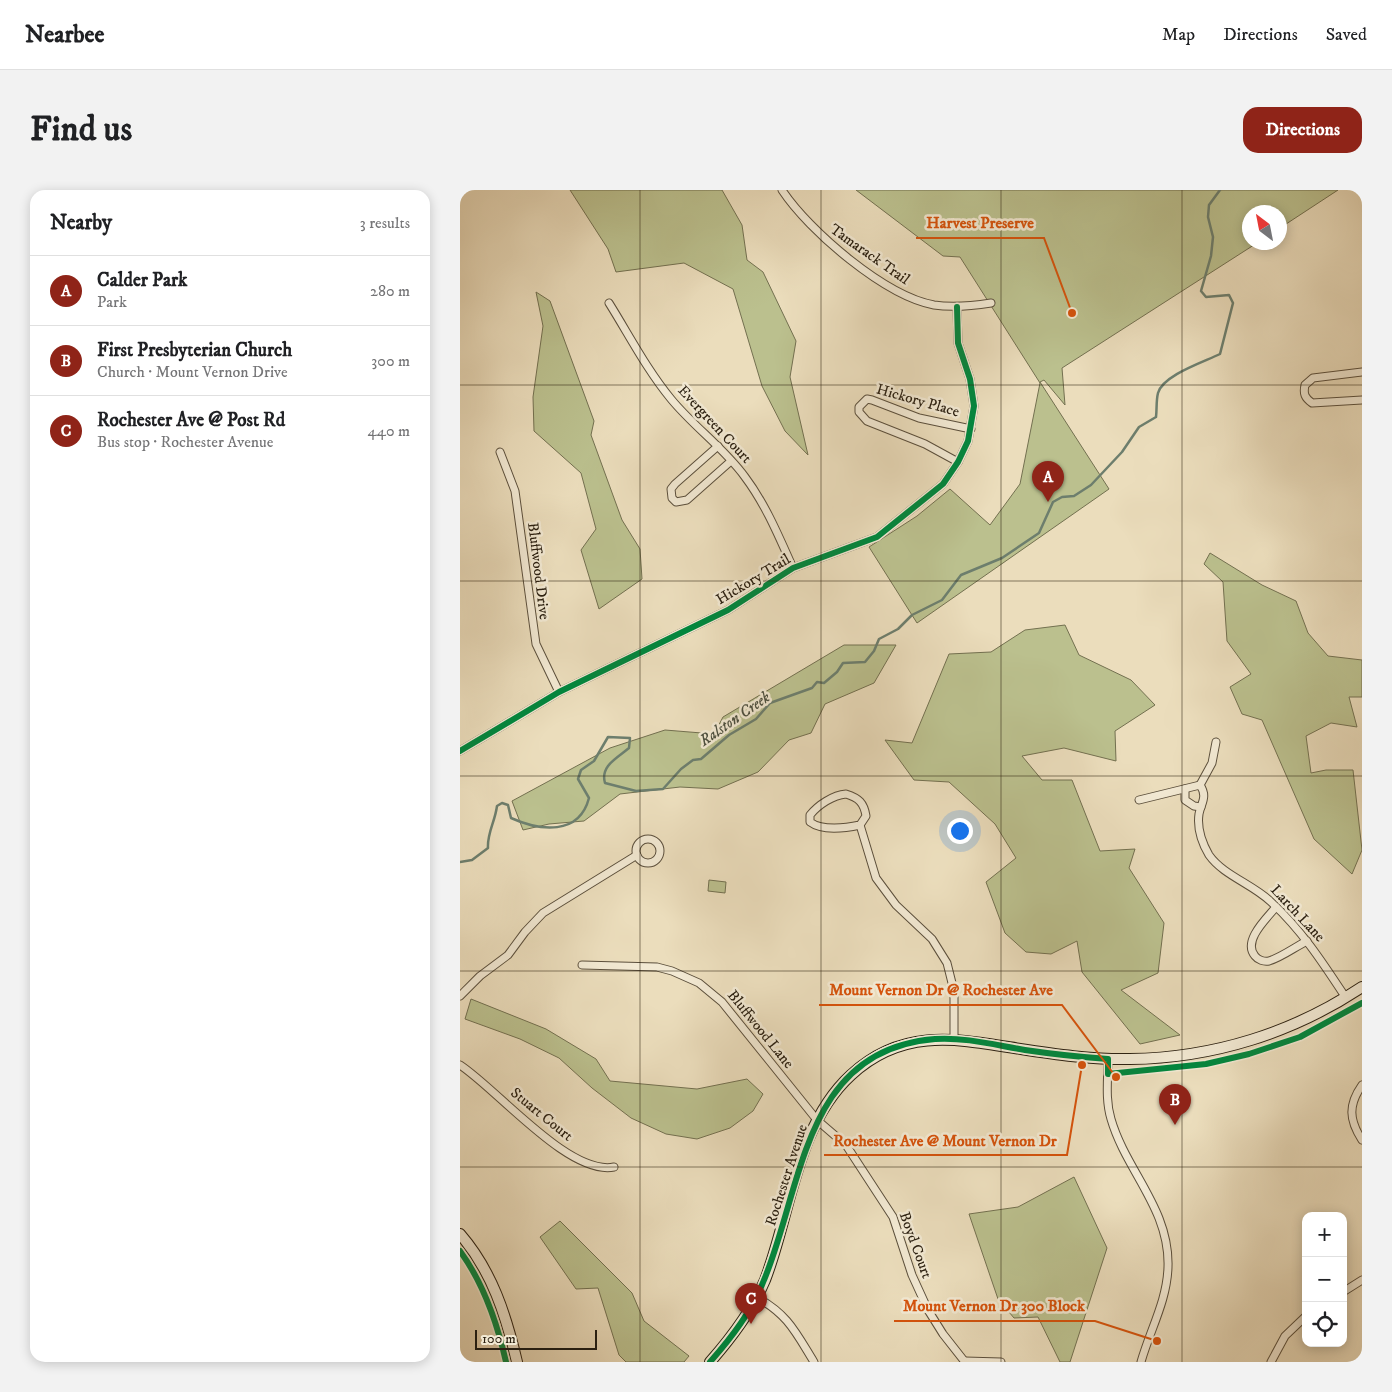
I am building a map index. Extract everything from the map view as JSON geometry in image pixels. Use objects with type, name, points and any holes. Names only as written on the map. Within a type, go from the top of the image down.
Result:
[{"type":"main road","name":"Rochester Avenue","points":[[710,1362],[732,1336],[756,1297],[773,1257],[816,1120],[842,1084],[877,1056],[919,1041],[954,1039],[1053,1054],[1108,1059],[1157,1058],[1186,1055],[1243,1043],[1298,1023],[1346,998],[1362,987]]},
{"type":"main road","points":[[460,1234],[478,1259],[498,1295],[510,1329],[517,1362]]},
{"type":"street","name":"Tamarack Trail","points":[[782,190],[814,230],[886,284],[915,300],[934,305],[957,307],[991,303]]},
{"type":"street","name":"Evergreen Court","points":[[609,303],[654,377],[671,399],[718,446],[755,492],[793,568]]},
{"type":"street","name":"Hickory Trail","points":[[460,751],[559,692],[709,620],[793,568],[877,536],[943,484],[958,462],[971,429],[974,398],[958,343],[957,307]]},
{"type":"street","points":[[1362,372],[1313,378],[1305,385],[1304,391],[1308,400],[1312,403],[1362,400]]},
{"type":"street","name":"Hickory Place","points":[[958,462],[926,444],[867,421],[859,412],[859,406],[867,399],[872,400],[919,418],[971,429]]},
{"type":"street","points":[[718,446],[674,484],[671,489],[672,498],[681,502],[687,500],[731,461]]},
{"type":"street","name":"Bluffwood Drive","points":[[500,452],[515,491],[536,644],[559,692]]},
{"type":"street","points":[[1139,800],[1200,785],[1212,763],[1216,742]]},
{"type":"street","name":"Larch Lane","points":[[1200,785],[1204,795],[1199,814],[1201,836],[1210,856],[1224,870],[1256,890],[1276,907],[1307,941],[1346,998]]},
{"type":"street","points":[[1185,789],[1185,800],[1194,806],[1201,806]]},
{"type":"street","points":[[860,825],[850,828],[822,827],[810,822],[810,815],[832,798],[846,794],[859,800],[864,806],[866,816],[860,825],[871,865],[881,885],[896,905],[932,939],[947,963],[954,990],[954,1039]]},
{"type":"street","points":[[460,996],[480,976],[508,955],[529,927],[543,913],[636,855]]},
{"type":"street","points":[[1276,907],[1253,938],[1251,950],[1254,955],[1258,959],[1268,961],[1307,941]]},
{"type":"street","name":"Bluffwood Lane","points":[[582,965],[657,968],[679,973],[699,983],[722,1002],[816,1120]]},
{"type":"street","points":[[1108,1059],[1106,1090],[1111,1119],[1158,1212],[1164,1228],[1168,1254],[1164,1298],[1141,1362]]},
{"type":"street","name":"Stuart Court","points":[[460,1065],[473,1074],[532,1126],[573,1156],[599,1168],[614,1167]]},
{"type":"street","points":[[1362,1085],[1355,1095],[1350,1108],[1353,1124],[1362,1140]]},
{"type":"street","name":"Boyd Court","points":[[816,1120],[846,1145],[877,1192],[892,1218],[912,1275],[928,1310],[943,1334],[965,1362],[1001,1362]]},
{"type":"street","points":[[1347,1289],[1362,1280]]},
{"type":"street","points":[[756,1297],[771,1304],[786,1317],[814,1362]]},
{"type":"street","points":[[1271,1362],[1285,1336],[1302,1320]]},
{"type":"green space","points":[[570,190],[722,190],[742,225],[747,260],[763,272],[796,341],[790,377],[808,455],[785,431],[762,386],[733,289],[684,263],[616,272],[608,249]]},
{"type":"green space","points":[[856,190],[1338,190],[1287,223],[1287,205],[1242,205],[1242,250],[1246,250],[1062,368],[1065,405],[1044,380],[1040,382],[1109,489],[917,623],[869,547],[917,516],[950,489],[990,525],[1020,484],[1040,383],[960,257],[943,256]]},
{"type":"green space","points":[[536,292],[550,301],[594,421],[591,435],[622,520],[640,549],[642,579],[599,609],[581,550],[596,529],[581,473],[534,431],[533,397],[543,326]]},
{"type":"green space","points":[[1210,553],[1262,585],[1296,601],[1308,633],[1328,656],[1362,660],[1362,697],[1349,697],[1357,727],[1331,723],[1306,736],[1311,773],[1326,770],[1353,770],[1362,850],[1352,874],[1314,839],[1262,720],[1242,714],[1230,687],[1251,674],[1227,641],[1223,582],[1204,564]]},
{"type":"green space","points":[[1065,625],[1079,655],[1131,680],[1155,705],[1115,731],[1116,761],[1064,748],[1022,756],[1042,780],[1072,780],[1100,851],[1135,849],[1129,868],[1164,923],[1158,973],[1121,990],[1180,1035],[1140,1044],[1082,972],[1077,941],[1051,954],[1026,952],[1005,933],[986,882],[1016,858],[995,824],[949,782],[914,780],[885,740],[912,743],[949,654],[991,652],[1025,630]]},
{"type":"green space","points":[[844,645],[896,645],[874,683],[825,704],[811,733],[789,740],[758,772],[718,789],[680,787],[620,794],[584,821],[549,824],[523,830],[512,801],[610,748],[665,730],[714,734],[723,717]]},
{"type":"green space","points":[[709,880],[726,882],[725,893],[708,891]]},
{"type":"green space","points":[[471,999],[546,1029],[596,1059],[610,1081],[697,1089],[747,1079],[763,1094],[753,1111],[730,1128],[697,1139],[666,1134],[631,1118],[592,1088],[559,1058],[520,1039],[465,1019]]},
{"type":"green space","points":[[1074,1177],[1107,1248],[1070,1362],[1060,1362],[1038,1317],[1014,1318],[998,1299],[969,1214],[1018,1207]]},
{"type":"green space","points":[[560,1221],[632,1293],[644,1321],[689,1356],[684,1362],[626,1362],[619,1355],[598,1288],[576,1289],[540,1237]]},
{"type":"waterway","name":"Ralston Creek","points":[[460,862],[472,860],[488,848],[497,806],[502,803],[508,805],[511,818],[534,826],[557,827],[577,819],[584,810],[589,798],[578,779],[581,770],[594,761],[608,737],[630,738],[629,748],[607,767],[604,777],[605,783],[636,791],[663,789],[681,769],[693,760],[701,759],[729,735],[756,719],[770,703],[812,688],[817,682],[824,683],[837,672],[843,663],[865,662],[874,651],[879,639],[898,629],[912,615],[942,600],[961,575],[1002,558],[1039,533],[1053,502],[1062,497],[1074,496],[1091,485],[1122,452],[1139,427],[1156,417],[1157,399],[1161,386],[1185,370],[1220,354],[1233,303],[1229,295],[1206,297],[1201,291],[1211,256],[1213,237],[1208,217],[1209,205],[1220,190]]},
{"type":"cycle path","points":[[460,751],[559,692],[728,610],[793,568],[877,537],[943,484],[958,462],[968,441],[974,406],[970,379],[958,343],[957,307]]},
{"type":"cycle path","points":[[710,1362],[741,1323],[754,1302],[777,1243],[800,1166],[815,1128],[833,1095],[858,1068],[891,1048],[935,1039],[969,1040],[1035,1051],[1108,1059],[1108,1074],[1206,1064],[1249,1054],[1300,1037],[1362,1003]]},
{"type":"cycle path","points":[[460,1251],[476,1277],[489,1304],[506,1362]]},
{"type":"place","name":"Harvest Preserve","points":[[1072,313]]},
{"type":"place","name":"Calder Park","points":[[1048,502]]},
{"type":"place","name":"Rochester Ave @ Mount Vernon Dr","points":[[1082,1065]]},
{"type":"place","name":"Mount Vernon Dr @ Rochester Ave","points":[[1116,1077]]},
{"type":"place","name":"First Presbyterian Church","points":[[1175,1125]]},
{"type":"place","name":"Rochester Ave @ Post Rd","points":[[751,1324]]},
{"type":"place","name":"Mount Vernon Dr 300 Block","points":[[1157,1341]]}]
